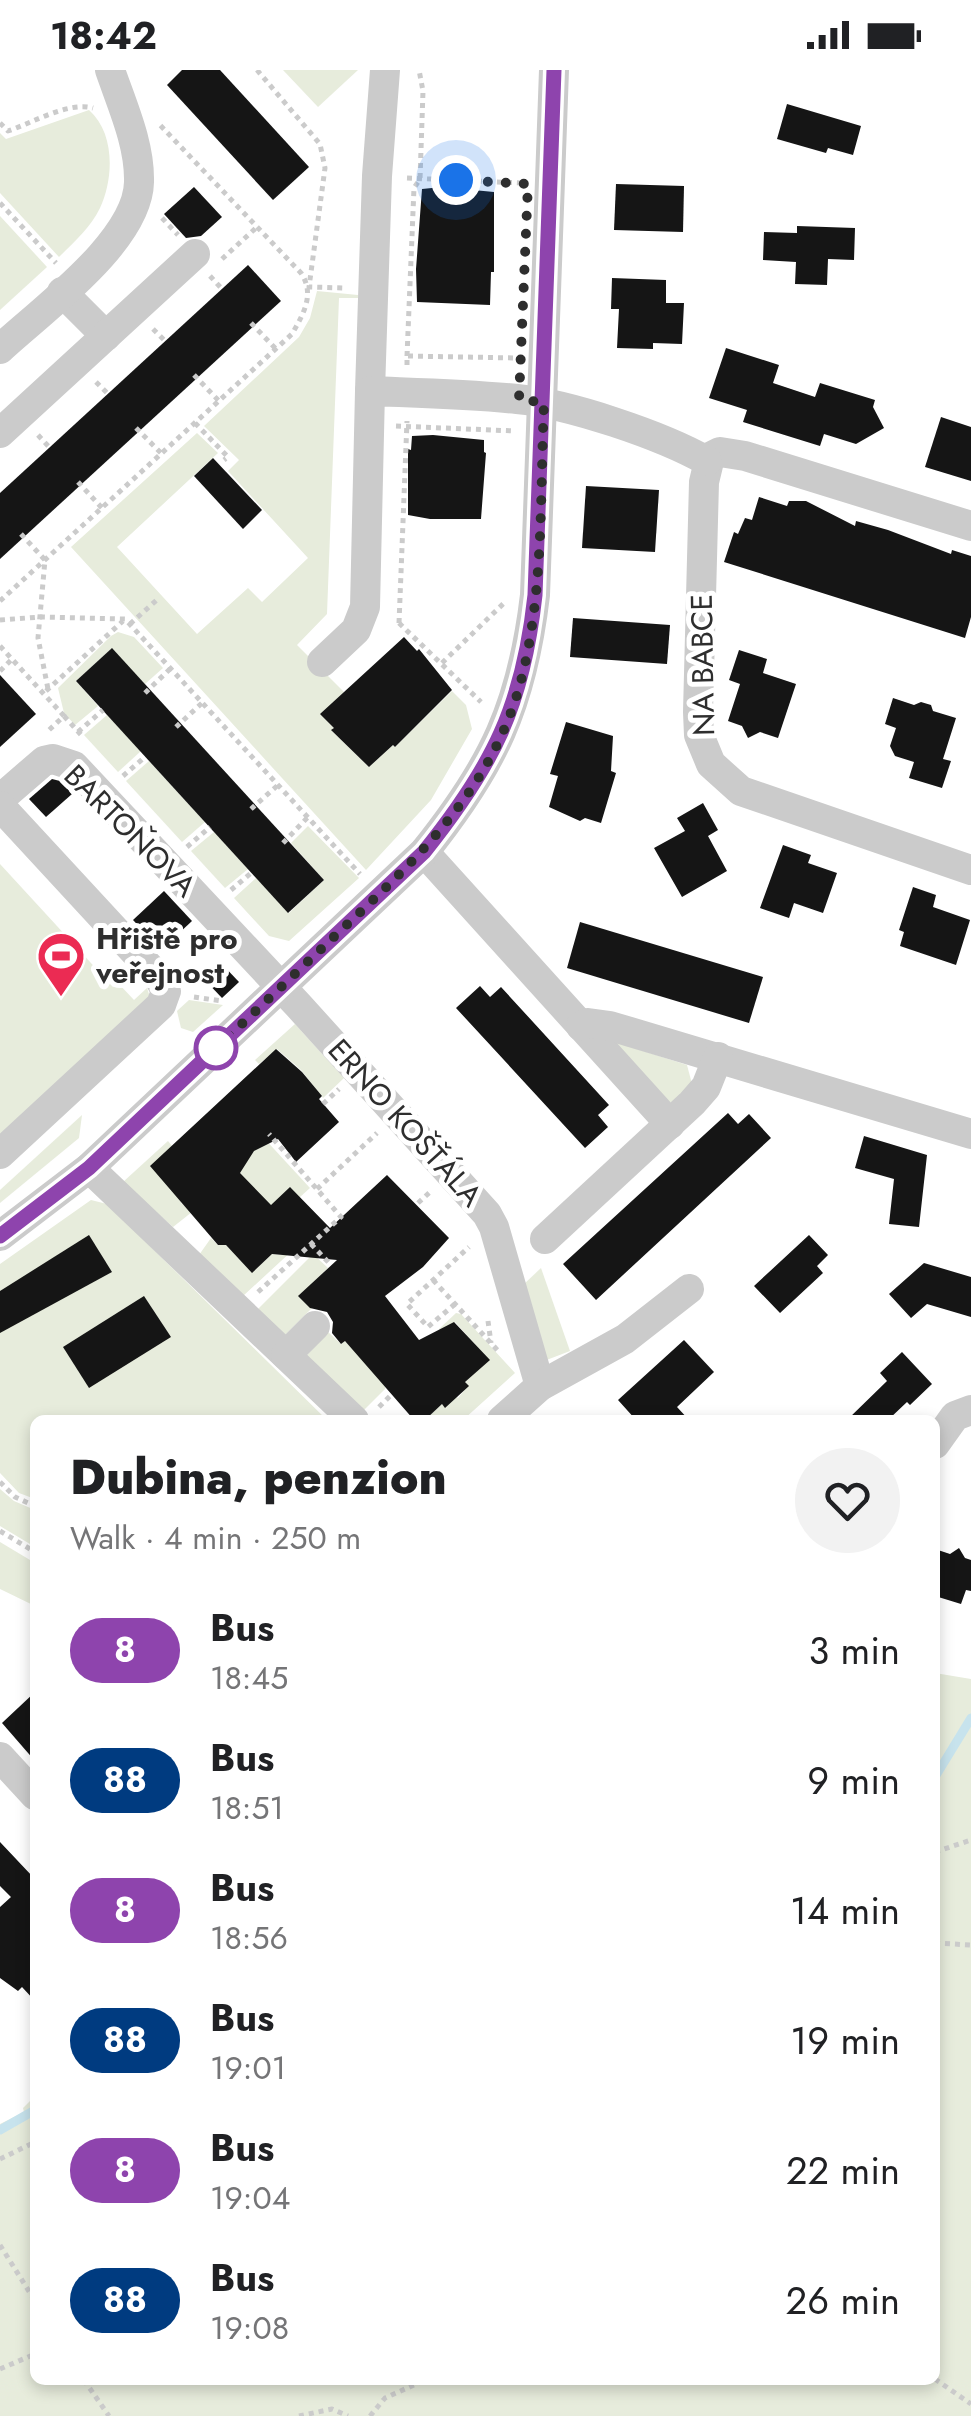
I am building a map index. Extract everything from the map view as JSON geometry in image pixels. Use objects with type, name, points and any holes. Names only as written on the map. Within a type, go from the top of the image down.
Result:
[{"type":"street","points":[[0,350],[59,278],[122,233],[138,197],[137,156],[110,70]]},
{"type":"street","points":[[322,662],[356,630],[364,608],[372,290],[385,70]]},
{"type":"street","points":[[0,1236],[89,1168],[424,852],[480,776],[504,728],[522,677],[535,595],[531,401],[554,70]]},
{"type":"street","points":[[0,433],[106,336],[201,264]]},
{"type":"street","points":[[59,278],[106,336]]},
{"type":"street","points":[[370,391],[531,401],[676,444],[707,461],[720,452],[745,456],[971,526]]},
{"type":"street","name":"NA BABCE","points":[[707,461],[698,712],[699,735],[711,764],[732,785],[751,796],[971,870]]},
{"type":"street","name":"BARTOŇOVA","points":[[0,803],[44,761],[54,759],[74,766],[281,987]]},
{"type":"street","points":[[0,803],[159,978],[166,991],[161,1004],[0,1154]]},
{"type":"street","points":[[424,852],[670,1124]]},
{"type":"street","name":"ERNO KOŠŤÁLA","points":[[281,987],[492,1220],[540,1386]]},
{"type":"street","points":[[581,1026],[598,1023],[971,1134]]},
{"type":"street","points":[[545,1238],[706,1087],[718,1058]]},
{"type":"street","points":[[89,1168],[349,1415]]},
{"type":"street","points":[[508,1415],[540,1386],[625,1340],[689,1290]]},
{"type":"street","points":[[286,1355],[316,1326]]},
{"type":"street","points":[[940,1437],[955,1416],[971,1410]]},
{"type":"street","points":[[0,1758],[30,1790]]},
{"type":"path","points":[[0,601],[292,334],[304,313],[325,168],[320,144],[256,70]]},
{"type":"path","points":[[420,70],[420,178],[414,188],[399,623],[487,707],[492,695]]},
{"type":"path","points":[[0,123],[8,132],[70,109],[84,106],[100,110]]},
{"type":"path","points":[[151,116],[301,273],[308,286]]},
{"type":"path","points":[[377,176],[528,184]]},
{"type":"path","points":[[0,203],[59,278]]},
{"type":"path","points":[[201,264],[222,289]]},
{"type":"path","points":[[308,286],[372,290]]},
{"type":"path","points":[[251,323],[276,348]]},
{"type":"path","points":[[150,326],[165,341]]},
{"type":"path","points":[[370,426],[518,431],[531,401],[521,358],[407,356]]},
{"type":"path","points":[[194,376],[219,401]]},
{"type":"path","points":[[93,379],[108,394]]},
{"type":"path","points":[[195,423],[228,456],[224,460]]},
{"type":"path","points":[[136,428],[161,453]]},
{"type":"path","points":[[36,432],[50,448]]},
{"type":"path","points":[[78,482],[102,508]]},
{"type":"path","points":[[21,534],[45,560],[40,616],[45,691]]},
{"type":"path","points":[[442,663],[510,597],[510,610]]},
{"type":"path","points":[[45,691],[158,598]]},
{"type":"path","points":[[0,620],[40,616],[128,622],[356,869]]},
{"type":"path","points":[[0,646],[64,716],[36,742]]},
{"type":"path","points":[[0,670],[12,659]]},
{"type":"path","points":[[145,694],[171,668]]},
{"type":"path","points":[[176,727],[202,703]]},
{"type":"path","points":[[78,732],[102,710]]},
{"type":"path","points":[[120,778],[145,757]]},
{"type":"path","points":[[251,809],[278,785]]},
{"type":"path","points":[[282,843],[308,817]]},
{"type":"path","points":[[185,849],[210,827]]},
{"type":"path","points":[[226,894],[251,872]]},
{"type":"path","points":[[317,1188],[397,1114]]},
{"type":"path","points":[[247,1302],[342,1217],[269,1134]]},
{"type":"path","points":[[455,1304],[428,1327],[407,1304],[478,1238]]},
{"type":"path","points":[[311,1244],[331,1266]]},
{"type":"path","points":[[433,1280],[510,1363]]},
{"type":"path","points":[[0,1482],[15,1497],[30,1504]]},
{"type":"path","points":[[0,1531],[30,1549]]},
{"type":"path","points":[[940,1850],[971,1840]]},
{"type":"path","points":[[940,1944],[971,1945]]},
{"type":"path","points":[[0,2159],[30,2144]]},
{"type":"path","points":[[0,2245],[30,2294]]},
{"type":"path","points":[[0,2369],[30,2356]]},
{"type":"path","points":[[940,2382],[971,2404]]},
{"type":"path","points":[[87,2385],[108,2416]]},
{"type":"path","points":[[370,2416],[385,2398],[414,2385]]},
{"type":"path","points":[[298,2416],[332,2409],[348,2416]]},
{"type":"green space","points":[[283,70],[358,70],[318,107]]},
{"type":"green space","points":[[89,110],[108,143],[108,183],[92,222],[59,257],[0,193],[0,133],[6,139]]},
{"type":"green space","points":[[0,216],[47,267],[0,310]]},
{"type":"green space","points":[[317,291],[358,295],[339,298],[327,614],[297,645],[344,692],[321,714],[334,728],[332,731],[369,767],[452,691],[466,705],[472,729],[431,800],[366,870],[71,547],[197,433],[218,453],[117,547],[197,634],[248,588],[262,602],[308,558],[228,471],[239,460],[204,426],[299,337],[310,318]]},
{"type":"green space","points":[[118,632],[134,637],[163,668],[145,684],[111,649],[76,681],[98,706],[75,725],[64,713],[58,688]]},
{"type":"green space","points":[[107,715],[141,751],[118,772],[84,735]]},
{"type":"green space","points":[[149,761],[205,822],[182,842],[126,781]]},
{"type":"green space","points":[[308,826],[359,878],[289,941],[269,936],[234,898],[256,878],[289,913],[324,880],[291,843]]},
{"type":"green space","points":[[214,832],[248,869],[225,888],[191,851]]},
{"type":"green space","name":"Hřiště pro veřejnost","points":[[0,864],[113,987],[118,983],[134,1000],[147,988],[150,997],[0,1143]]},
{"type":"green space","points":[[189,1000],[223,1005],[193,1032],[181,1028],[177,1011]]},
{"type":"green space","points":[[295,1024],[344,1078],[323,1098],[301,1070],[277,1049],[259,1064],[255,1060]]},
{"type":"green space","points":[[606,1039],[687,1065],[692,1084],[675,1102],[669,1102]]},
{"type":"green space","points":[[82,1115],[79,1138],[0,1203],[0,1190]]},
{"type":"green space","points":[[263,1137],[310,1188],[300,1197],[264,1211],[234,1174]]},
{"type":"green space","points":[[168,1141],[172,1146],[175,1186],[170,1191],[174,1190],[192,1212],[173,1227],[123,1182]]},
{"type":"green space","points":[[91,1200],[107,1204],[322,1415],[30,1415],[30,1497],[19,1493],[0,1473],[0,1264]]},
{"type":"green space","points":[[315,1224],[318,1227],[243,1296],[199,1255],[211,1238],[218,1245],[226,1245],[248,1268],[256,1269],[272,1254],[282,1255]]},
{"type":"green space","points":[[313,1254],[328,1268],[299,1296],[314,1306],[284,1336],[257,1310]]},
{"type":"green space","points":[[541,1268],[570,1351],[544,1361],[522,1286]]},
{"type":"green space","points":[[456,1313],[461,1314],[515,1373],[469,1415],[430,1415],[442,1404],[447,1409],[445,1405],[455,1396],[458,1398],[468,1386],[465,1382],[489,1360],[455,1322],[443,1333],[439,1329]]},
{"type":"green space","points":[[328,1332],[341,1344],[345,1341],[386,1385],[364,1410],[306,1356]]},
{"type":"green space","points":[[0,1489],[30,1508],[30,1544],[0,1526]]},
{"type":"green space","points":[[0,1542],[30,1560],[30,1604],[0,1589]]},
{"type":"green space","points":[[940,1674],[971,1679],[971,2416],[0,2416],[0,2124],[24,2112],[30,2101],[30,2385],[940,2385]]},
{"type":"building","points":[[182,70],[220,70],[309,167],[273,200],[167,85]]},
{"type":"building","points":[[787,104],[861,126],[853,155],[828,148],[826,153],[777,139]]},
{"type":"building","points":[[616,184],[684,186],[683,232],[614,230]]},
{"type":"building","points":[[194,187],[222,217],[201,236],[186,238],[164,214]]},
{"type":"building","points":[[422,189],[494,192],[490,305],[417,302]]},
{"type":"building","points":[[797,226],[855,228],[854,260],[828,259],[827,285],[795,284],[796,262],[763,260],[764,232],[797,233]]},
{"type":"building","points":[[248,265],[281,301],[0,559],[0,493]]},
{"type":"building","points":[[612,278],[666,280],[666,303],[684,303],[682,344],[653,343],[653,349],[617,348],[619,309],[611,309]]},
{"type":"building","points":[[726,348],[779,365],[773,383],[815,397],[820,383],[875,400],[873,407],[884,428],[856,444],[824,434],[820,446],[743,422],[747,410],[709,398]]},
{"type":"building","points":[[941,417],[971,427],[971,481],[925,467]]},
{"type":"building","points":[[412,436],[484,440],[481,519],[408,515],[408,449],[411,450]]},
{"type":"building","points":[[213,458],[262,510],[243,529],[194,476]]},
{"type":"building","points":[[586,486],[659,490],[655,552],[582,548]]},
{"type":"building","points":[[759,497],[787,506],[789,501],[806,501],[855,526],[856,521],[951,554],[952,550],[971,556],[971,617],[965,638],[724,562],[734,532],[738,534],[745,518],[752,520]]},
{"type":"building","points":[[573,618],[670,625],[667,664],[570,657]]},
{"type":"building","points":[[404,637],[419,649],[452,690],[395,747],[369,767],[320,714]]},
{"type":"building","points":[[112,648],[324,880],[288,913],[76,681]]},
{"type":"building","points":[[739,650],[767,659],[763,673],[796,684],[778,738],[760,732],[748,738],[742,726],[728,721],[740,684],[729,680]]},
{"type":"building","points":[[0,675],[36,714],[0,747]]},
{"type":"building","points":[[893,698],[914,705],[931,705],[933,711],[956,718],[943,759],[951,761],[942,788],[909,778],[914,762],[895,756],[890,746],[896,728],[885,724]]},
{"type":"building","points":[[566,722],[613,736],[611,771],[616,773],[601,823],[585,818],[580,821],[549,807],[558,776],[550,774]]},
{"type":"building","points":[[52,779],[60,781],[72,794],[46,817],[29,799]]},
{"type":"building","points":[[703,803],[718,830],[708,836],[727,871],[682,897],[654,848],[685,831],[677,818]]},
{"type":"building","points":[[783,845],[811,855],[808,863],[837,873],[823,913],[794,903],[789,918],[760,908]]},
{"type":"building","points":[[913,887],[936,895],[933,907],[970,920],[956,965],[900,946],[904,932],[899,930]]},
{"type":"building","points":[[164,891],[192,921],[161,950],[133,920]]},
{"type":"building","points":[[580,922],[763,977],[749,1023],[567,968]]},
{"type":"building","points":[[220,962],[239,982],[222,998],[203,978]]},
{"type":"building","points":[[480,986],[490,997],[501,987],[609,1105],[598,1115],[608,1127],[585,1148],[456,1008]]},
{"type":"building","points":[[276,1049],[302,1072],[339,1122],[296,1162],[278,1139],[254,1151],[240,1173],[271,1205],[290,1187],[330,1228],[387,1175],[449,1238],[423,1267],[385,1296],[419,1340],[454,1322],[490,1360],[465,1382],[469,1386],[445,1408],[442,1404],[430,1415],[410,1415],[345,1341],[341,1344],[332,1333],[333,1322],[327,1312],[310,1308],[298,1296],[337,1260],[272,1254],[252,1273],[226,1245],[218,1245],[150,1166]]},
{"type":"building","points":[[728,1113],[738,1124],[749,1114],[771,1138],[596,1300],[563,1264]]},
{"type":"building","points":[[864,1136],[927,1155],[919,1227],[889,1224],[894,1179],[855,1168]]},
{"type":"building","points":[[89,1235],[112,1272],[0,1333],[0,1291]]},
{"type":"building","points":[[809,1235],[828,1255],[817,1266],[823,1273],[780,1313],[754,1286]]},
{"type":"building","points":[[924,1263],[971,1277],[971,1317],[927,1304],[911,1318],[889,1294]]},
{"type":"building","points":[[144,1296],[171,1337],[89,1388],[63,1347]]},
{"type":"building","points":[[684,1340],[714,1372],[677,1407],[684,1415],[632,1415],[618,1400]]},
{"type":"building","points":[[902,1352],[932,1384],[893,1415],[852,1415],[887,1381],[880,1373]]},
{"type":"building","points":[[959,1548],[971,1560],[971,1591],[966,1590],[961,1604],[940,1598],[940,1551],[950,1554]]},
{"type":"building","points":[[30,1697],[30,1755],[2,1723]]},
{"type":"building","points":[[0,1842],[30,1874],[30,1996],[22,1987],[18,1991],[0,1978],[0,1907],[11,1897],[0,1886]]},
{"type":"waterway","points":[[940,1769],[971,1718]]},
{"type":"waterway","points":[[0,2130],[30,2113]]},
{"type":"bus line","name":"8","points":[[0,1236],[89,1168],[424,852],[460,808],[497,745],[522,677],[535,595],[554,70]]},
{"type":"place","name":"Hřiště pro veřejnost","points":[[61,998]]},
{"type":"route","points":[[216,1048],[424,852],[480,776],[512,712],[522,677],[535,595],[544,403],[519,399],[528,184],[456,180]]}]
